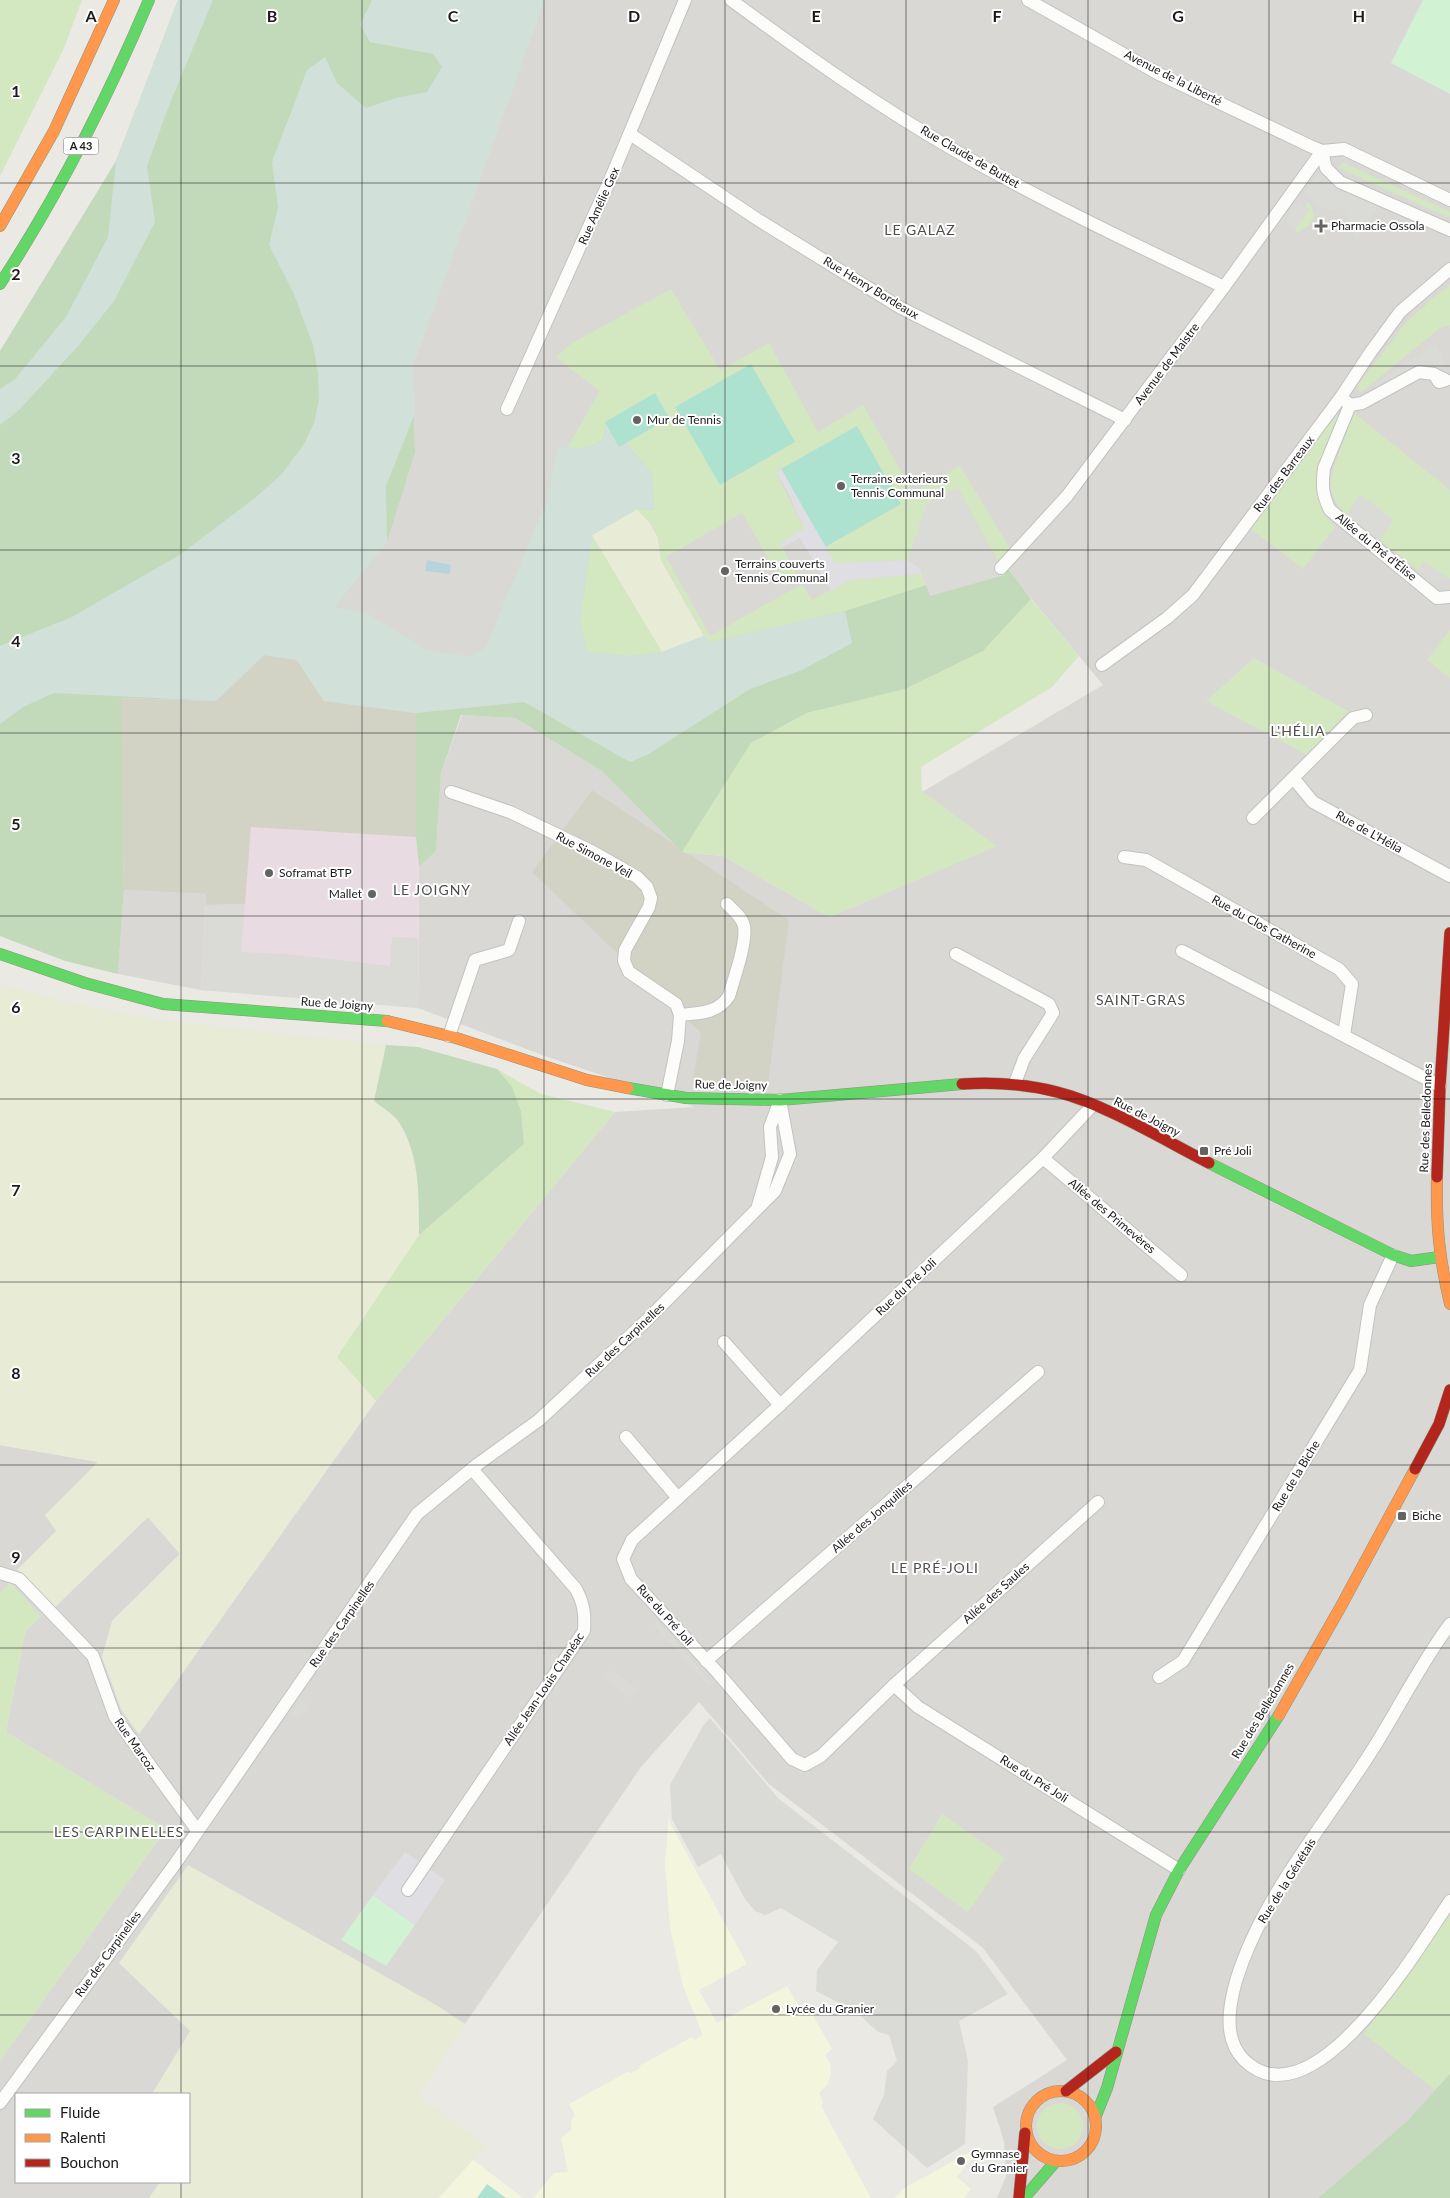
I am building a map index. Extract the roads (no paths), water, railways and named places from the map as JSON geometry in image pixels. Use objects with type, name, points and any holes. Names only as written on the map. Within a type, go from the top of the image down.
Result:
[{"type":"main road","name":"A 43","points":[[0,226],[54,131],[114,0]]},
{"type":"main road","name":"A 43","points":[[0,284],[47,209],[88,135],[149,0]]},
{"type":"main road","name":"Rue des Belledonnes","points":[[1450,933],[1440,1086],[1436,1213],[1439,1256],[1450,1304]]},
{"type":"main road","name":"Rue de Joigny","points":[[0,954],[85,984],[163,1004],[386,1021],[449,1036],[587,1080],[686,1098],[780,1100],[939,1085],[995,1082],[1057,1092],[1093,1105],[1393,1255],[1411,1261],[1439,1256]]},
{"type":"main road","name":"Rue des Belledonnes","points":[[1095,2118],[1107,2088],[1156,1915],[1179,1870],[1268,1734],[1340,1608],[1439,1424],[1450,1390]]},
{"type":"main road","points":[[1066,2091],[1116,2052]]},
{"type":"main road","points":[[1019,2198],[1026,2118],[1031,2106],[1040,2097],[1051,2092],[1066,2091],[1076,2094],[1085,2100],[1095,2118],[1096,2130],[1087,2150],[1070,2160],[1056,2161],[1045,2158],[1035,2151],[1028,2141],[1025,2130]]},
{"type":"main road","points":[[1024,2198],[1056,2161]]},
{"type":"street","name":"Rue Amélie Gex","points":[[508,409],[630,134],[686,0]]},
{"type":"street","name":"Rue Claude de Buttet","points":[[731,0],[819,64],[954,150],[1084,220],[1224,287]]},
{"type":"street","name":"Avenue de la Liberté","points":[[1028,0],[1157,73],[1322,151],[1344,149],[1450,200]]},
{"type":"street","name":"Rue Henry Bordeaux","points":[[630,134],[757,219],[901,308],[1125,420]]},
{"type":"street","name":"Avenue de Maistre","points":[[1002,568],[1067,496],[1224,287],[1322,151]]},
{"type":"street","points":[[1322,151],[1326,168],[1340,182],[1450,230]]},
{"type":"street","name":"Rue des Barreaux","points":[[1102,665],[1167,618],[1193,595],[1346,401],[1370,353],[1400,312],[1450,269]]},
{"type":"street","points":[[1346,401],[1362,403],[1419,372],[1434,374]]},
{"type":"street","name":"Allée du Pré d'Élise","points":[[1346,401],[1324,468],[1322,490],[1330,510],[1438,598],[1450,598]]},
{"type":"street","points":[[1253,818],[1294,780],[1353,718],[1366,715]]},
{"type":"street","name":"Rue de L'Hélia","points":[[1294,780],[1313,802],[1450,876]]},
{"type":"street","name":"Rue Simone Veil","points":[[451,792],[510,812],[593,852],[637,877],[648,887],[651,898],[649,907],[625,950],[624,961],[629,972],[676,1004],[680,1015]]},
{"type":"street","name":"Rue du Clos Catherine","points":[[1124,857],[1146,860],[1339,968],[1352,984],[1344,1035]]},
{"type":"street","points":[[667,1095],[678,1041],[680,1015],[714,1010],[724,1005],[730,996],[744,936],[744,925],[738,914],[727,904]]},
{"type":"street","points":[[449,1036],[475,960],[510,950],[519,921]]},
{"type":"street","points":[[1182,951],[1440,1086]]},
{"type":"street","points":[[956,954],[1049,1004],[1052,1013],[1024,1059],[1015,1084]]},
{"type":"street","name":"Rue des Carpinelles","points":[[756,1210],[772,1157],[770,1127],[780,1100]]},
{"type":"street","name":"Rue des Carpinelles","points":[[0,2103],[175,1864],[196,1830],[417,1514],[472,1469],[539,1420],[648,1320],[775,1191],[790,1154],[780,1100]]},
{"type":"street","name":"Rue du Pré Joli","points":[[1093,1105],[1043,1158],[780,1405],[632,1540],[623,1559],[631,1579],[792,1759],[805,1764],[821,1756],[894,1685],[918,1707],[1179,1870]]},
{"type":"street","name":"Allée des Primevères","points":[[1043,1158],[1181,1275]]},
{"type":"street","name":"Rue de la Biche","points":[[1159,1676],[1183,1661],[1360,1370],[1370,1305],[1393,1255]]},
{"type":"street","points":[[724,1342],[780,1405]]},
{"type":"street","name":"Allée des Jonquilles","points":[[706,1661],[1038,1372]]},
{"type":"street","points":[[626,1437],[678,1498]]},
{"type":"street","name":"Allée Jean-Louis Chanéac","points":[[408,1890],[584,1630],[586,1614],[583,1602],[576,1589],[472,1469]]},
{"type":"street","name":"Allée des Saules","points":[[894,1685],[1098,1502]]},
{"type":"street","name":"Rue Marcoz","points":[[0,1573],[19,1579],[92,1656],[115,1717],[196,1830]]},
{"type":"street","name":"Rue de la Génétais","points":[[1450,1624],[1436,1643],[1371,1752],[1265,1911],[1236,1981],[1229,2015],[1232,2038],[1241,2057],[1253,2069],[1269,2074],[1287,2074],[1302,2070],[1319,2060],[1359,2026],[1387,1992],[1450,1901]]},
{"type":"water","points":[[427,560],[451,565],[450,574],[425,571]]},
{"type":"place","name":"Pharmacie Ossola","points":[[1321,226]]},
{"type":"place","name":"Mur de Tennis","points":[[637,420]]},
{"type":"place","name":"Terrains exterieurs Tennis Communal","points":[[841,486]]},
{"type":"place","name":"Terrains couverts Tennis Communal","points":[[725,571]]},
{"type":"place","name":"Soframat BTP","points":[[269,873]]},
{"type":"place","name":"Mallet","points":[[372,894]]},
{"type":"place","name":"Pré Joli","points":[[1204,1151]]},
{"type":"place","name":"Biche","points":[[1402,1516]]},
{"type":"place","name":"Lycée du Granier","points":[[776,2009]]},
{"type":"place","name":"Gymnase du Granier","points":[[961,2161]]},
{"type":"district","name":"LE GALAZ","points":[[920,230]]},
{"type":"district","name":"L'HÉLIA","points":[[1298,731]]},
{"type":"district","name":"LE JOIGNY","points":[[432,890]]},
{"type":"district","name":"SAINT-GRAS","points":[[1141,1000]]},
{"type":"district","name":"LE PRÉ-JOLI","points":[[935,1568]]},
{"type":"district","name":"LES CARPINELLES","points":[[119,1832]]}]
